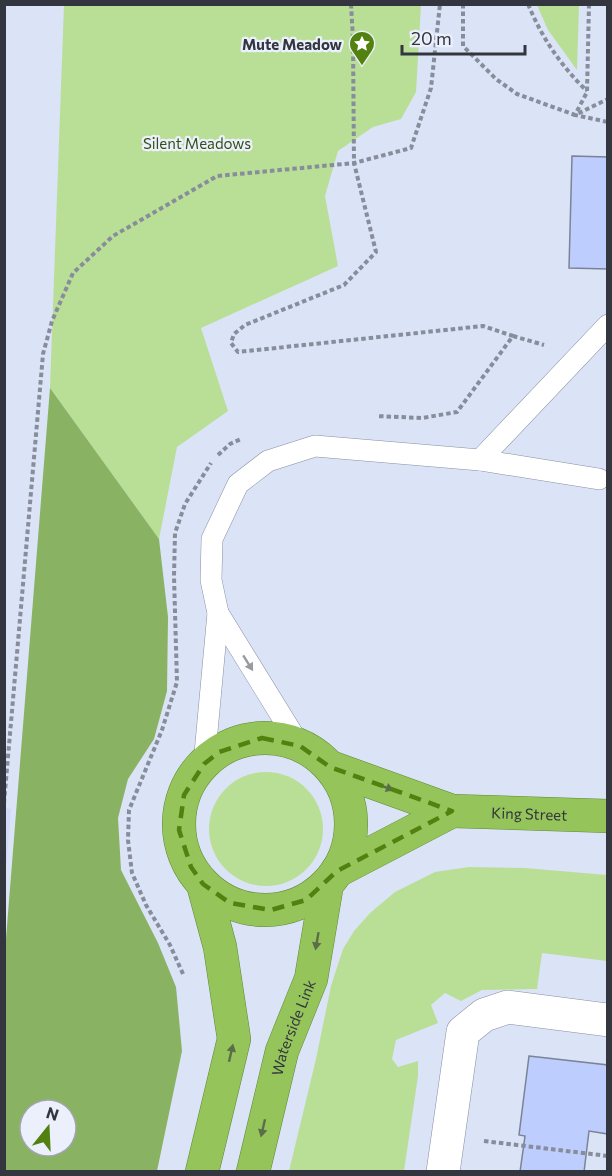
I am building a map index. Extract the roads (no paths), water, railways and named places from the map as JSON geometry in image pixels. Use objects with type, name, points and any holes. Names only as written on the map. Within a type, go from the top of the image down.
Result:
[{"type":"highway","name":"Waterside Link","points":[[253,1172],[282,1051],[311,979],[332,877],[348,846],[351,825],[346,795],[330,767],[300,746],[271,739],[246,740],[219,752],[204,764],[191,780],[180,812],[179,830],[182,847],[191,867],[203,884],[215,894],[230,903],[250,909],[271,910],[292,906],[306,900],[332,877]]},
{"type":"highway","name":"King Street","points":[[330,767],[452,812],[608,816]]},
{"type":"highway","name":"King Street","points":[[332,877],[452,812]]},
{"type":"highway","name":"Waterside Link","points":[[202,1172],[234,1039],[220,947],[203,884]]},
{"type":"street","points":[[443,1172],[462,1032],[484,1015],[508,1007],[608,1020]]},
{"type":"lane","points":[[480,460],[608,325]]},
{"type":"lane","points":[[204,764],[218,613],[211,580],[212,539],[238,484],[268,461],[315,446],[480,460],[599,479]]},
{"type":"lane","points":[[218,613],[300,746]]},
{"type":"place","name":"Mute Meadow","points":[[362,67]]},
{"type":"park label","name":"Silent Meadows","points":[[197,143]]}]
